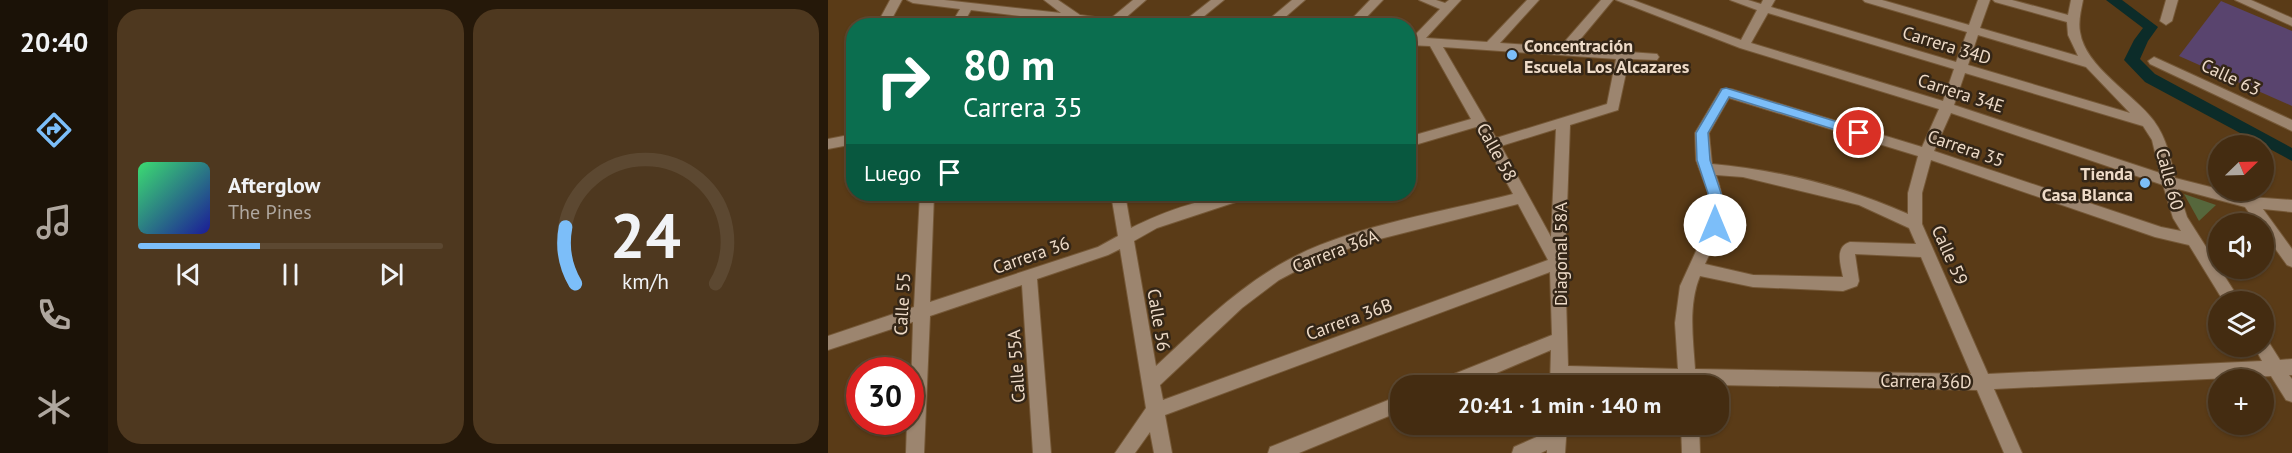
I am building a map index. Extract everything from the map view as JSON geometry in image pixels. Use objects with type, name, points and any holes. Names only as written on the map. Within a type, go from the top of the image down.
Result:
[{"type":"street","points":[[886,18],[896,0]]},
{"type":"street","points":[[913,0],[1061,18]]},
{"type":"street","points":[[990,10],[1004,0]]},
{"type":"street","points":[[1050,0],[1076,18]]},
{"type":"street","points":[[1116,18],[1140,0]]},
{"type":"street","points":[[1194,18],[1218,0]]},
{"type":"street","points":[[1277,18],[1299,0]]},
{"type":"street","points":[[1359,18],[1377,0]]},
{"type":"street","points":[[1425,0],[1451,4]]},
{"type":"street","points":[[1490,46],[1533,0]]},
{"type":"street","points":[[1563,51],[1606,0]]},
{"type":"street","name":"Carrera 34E","points":[[1622,0],[1744,45],[1947,107],[2168,181],[2250,203],[2292,206]]},
{"type":"street","name":"Carrera 34D","points":[[1736,0],[1766,4],[1961,68],[2148,123]]},
{"type":"street","points":[[1869,0],[2091,64]]},
{"type":"street","name":"Calle 59","points":[[1984,0],[1947,107],[1926,153],[1915,193],[1916,224],[1985,382],[2013,453]]},
{"type":"street","points":[[1999,0],[2073,20]]},
{"type":"street","name":"Calle 60","points":[[2077,0],[2073,20],[2077,42],[2091,64],[2148,123],[2159,140],[2166,161],[2168,181],[2180,218],[2226,291]]},
{"type":"street","points":[[2166,21],[2172,0]]},
{"type":"street","points":[[2241,0],[2292,22]]},
{"type":"street","points":[[1416,37],[1451,4]]},
{"type":"street","points":[[1744,45],[1766,4]]},
{"type":"street","points":[[1416,41],[1653,57]]},
{"type":"street","name":"Calle 58","points":[[1434,43],[1493,144],[1557,263]]},
{"type":"street","points":[[1493,144],[1613,107],[1623,56]]},
{"type":"street","name":"Calle 63","points":[[2154,61],[2292,126]]},
{"type":"street","name":"Carrera 35","points":[[1707,169],[1703,160],[1702,133],[1726,92],[1926,153],[2160,233],[2193,240]]},
{"type":"street","points":[[1416,140],[1479,121]]},
{"type":"street","name":"Diagonal 58A","points":[[1559,375],[1557,263],[1563,123]]},
{"type":"street","points":[[828,147],[846,141]]},
{"type":"street","points":[[1687,375],[1683,323],[1688,286],[1715,225],[1714,193],[1707,169],[1743,172],[1862,200],[1916,224]]},
{"type":"street","name":"Carrera 36A","points":[[1150,383],[1226,312],[1259,286],[1295,263],[1339,245],[1522,197]]},
{"type":"street","name":"Calle 55","points":[[915,453],[927,201]]},
{"type":"street","name":"Calle 56","points":[[1119,201],[1163,453]]},
{"type":"street","name":"Carrera 36","points":[[828,343],[1103,251],[1152,224],[1211,201]]},
{"type":"street","points":[[2250,203],[2292,261]]},
{"type":"street","points":[[1697,269],[1753,281],[1844,284],[1851,281],[1847,252],[1850,248],[1927,251]]},
{"type":"street","name":"Carrera 36B","points":[[1155,411],[1557,263]]},
{"type":"street","name":"Calle 55A","points":[[1029,277],[1042,453]]},
{"type":"street","points":[[1471,375],[1560,339]]},
{"type":"street","points":[[2273,357],[2284,368],[2292,394]]},
{"type":"street","name":"Carrera 36D","points":[[1729,381],[1985,382],[2284,368]]},
{"type":"street","points":[[1277,453],[1390,407]]},
{"type":"street","points":[[1124,453],[1155,411]]},
{"type":"street","points":[[1690,435],[1691,453]]},
{"type":"street","points":[[1521,453],[1557,438]]},
{"type":"shaded area","points":[[2221,1],[2292,31],[2292,106],[2179,56]]},
{"type":"building","points":[[2184,194],[2216,205],[2199,221]]},
{"type":"waterway","points":[[2113,0],[2151,27],[2141,40],[2132,60],[2150,78],[2292,155]]},
{"type":"place","name":"Concentración Escuela Los Alcazares","points":[[1512,55]]},
{"type":"place","name":"Tienda Casa Blanca","points":[[2145,183]]},
{"type":"route","points":[[1715,225],[1714,193],[1703,160],[1702,133],[1726,92],[1859,133]]}]
